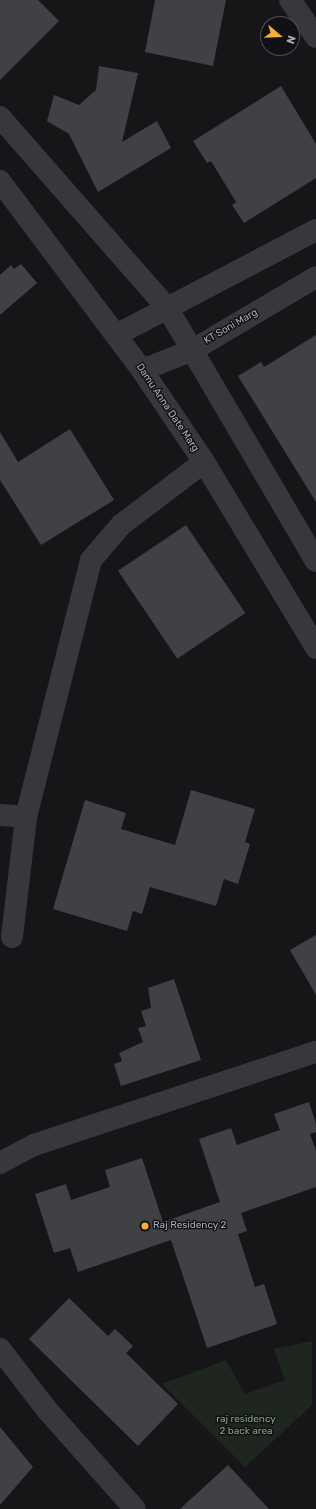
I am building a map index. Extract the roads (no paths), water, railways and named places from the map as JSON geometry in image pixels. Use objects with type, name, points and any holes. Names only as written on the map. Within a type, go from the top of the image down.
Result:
[{"type":"street","points":[[290,0],[316,37]]},
{"type":"street","points":[[0,117],[168,309],[191,351],[316,562]]},
{"type":"street","name":"Damu Anna Date Marg","points":[[0,181],[142,370],[204,462],[316,648]]},
{"type":"street","points":[[116,335],[316,230]]},
{"type":"street","name":"KT Soni Marg","points":[[142,370],[191,351],[316,278]]},
{"type":"street","points":[[12,937],[26,818],[91,560],[122,525],[204,462]]},
{"type":"street","points":[[0,815],[26,818]]},
{"type":"street","points":[[0,1163],[34,1145],[316,1052]]},
{"type":"street","points":[[0,1349],[48,1411],[135,1509]]},
{"type":"place","name":"Raj Residency 2","points":[[145,1226]]},
{"type":"park label","name":"raj residency 2 back area","points":[[246,1424]]}]
